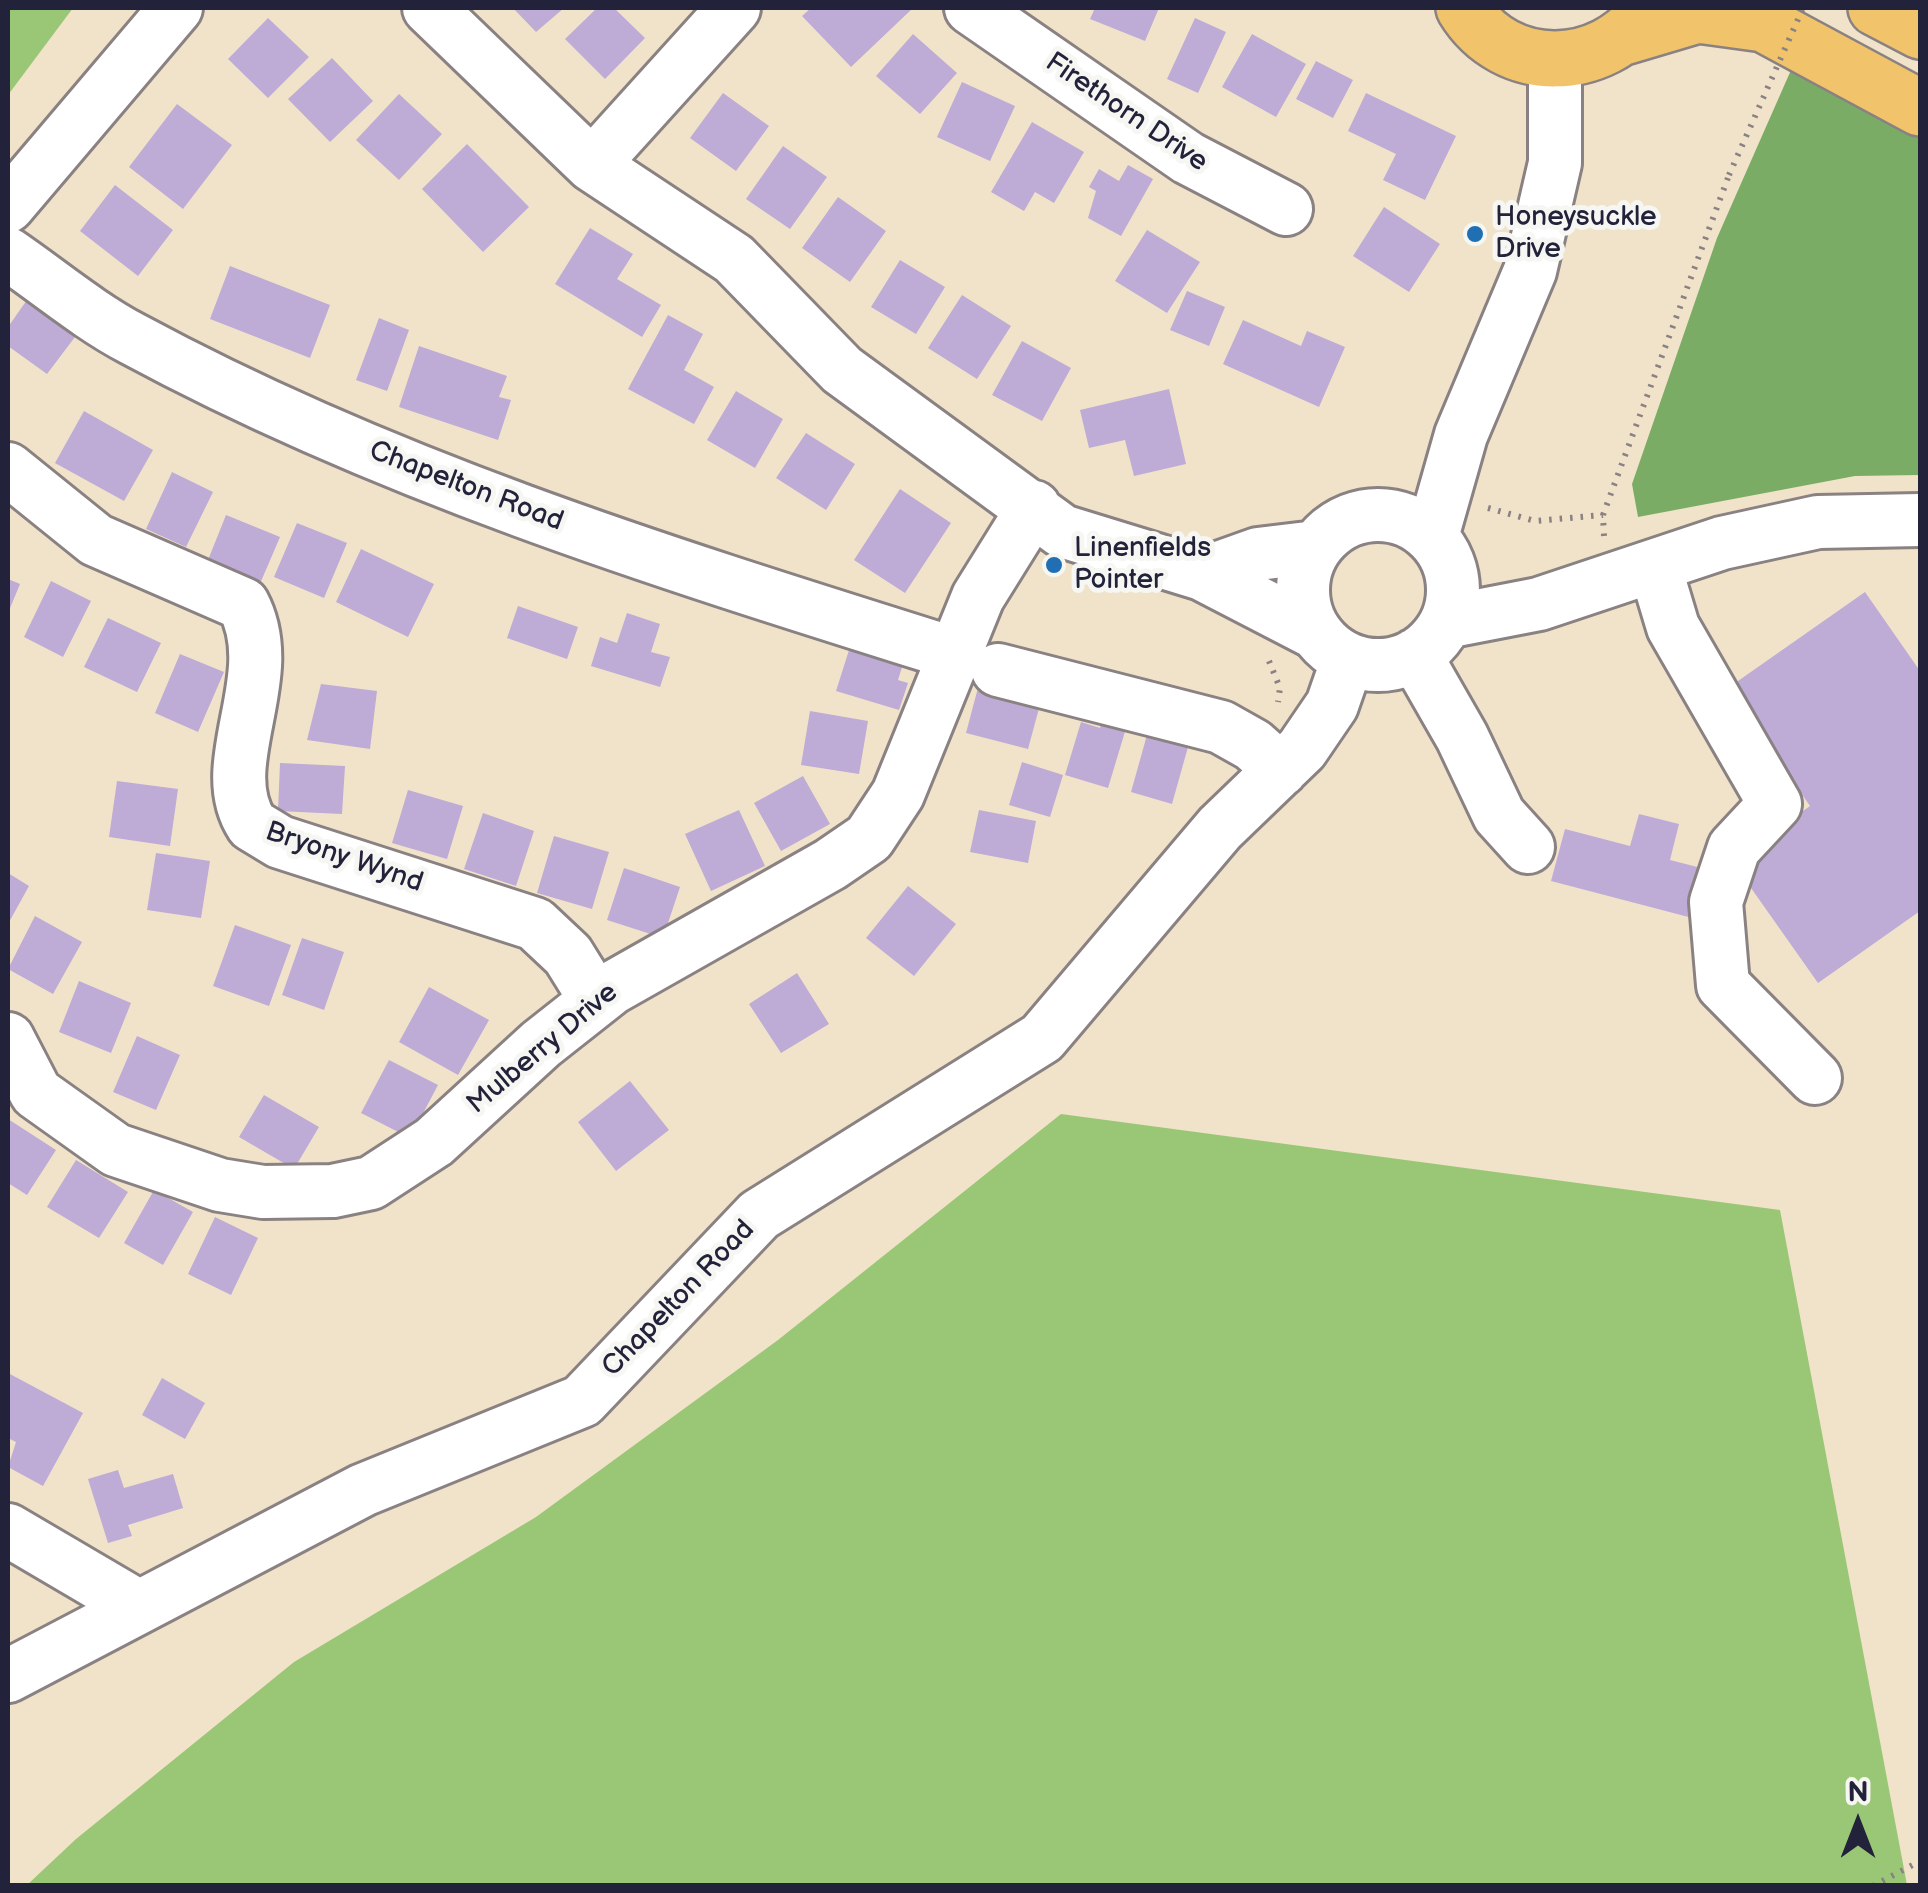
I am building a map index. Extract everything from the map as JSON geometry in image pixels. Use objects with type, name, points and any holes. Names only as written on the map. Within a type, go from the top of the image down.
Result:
[{"type":"main road","points":[[1464,8],[1494,41],[1523,55],[1555,60],[1592,55],[1637,22],[1698,15],[1764,24],[1920,108]]},
{"type":"main road","points":[[1876,8],[1920,31]]},
{"type":"street","points":[[8,206],[176,8]]},
{"type":"street","points":[[429,8],[592,165],[734,259],[842,370],[1062,531],[1202,574],[1332,646],[1382,664],[1430,639],[1722,544],[1818,522],[1920,520]]},
{"type":"street","points":[[592,165],[734,8]]},
{"type":"street","name":"Firethorn Drive","points":[[971,8],[1188,158],[1286,209]]},
{"type":"street","points":[[1528,847],[1499,815],[1462,736],[1430,639],[1452,600],[1452,577],[1438,517],[1462,436],[1530,271],[1555,162],[1555,60]]},
{"type":"street","name":"Chapelton Road","points":[[8,254],[131,338],[424,476],[699,574],[976,662],[1221,727],[1253,745],[1281,770]]},
{"type":"street","points":[[1332,646],[1302,590],[1316,547],[1331,531],[1372,514],[1462,436]]},
{"type":"street","name":"Bryony Wynd","points":[[8,469],[96,540],[243,604],[258,642],[239,785],[252,825],[280,842],[535,924],[568,954],[596,1000]]},
{"type":"street","name":"Mulberry Drive","points":[[8,1039],[36,1094],[116,1150],[220,1185],[263,1192],[333,1191],[372,1183],[434,1142],[596,1000],[869,838],[976,662],[978,597],[1034,507]]},
{"type":"street","points":[[1372,514],[1404,520],[1438,517]]},
{"type":"street","points":[[1202,574],[1258,554],[1316,547]]},
{"type":"street","points":[[1654,567],[1674,627],[1775,804],[1734,848],[1716,902],[1724,985],[1815,1078]]},
{"type":"street","name":"Chapelton Road","points":[[8,1676],[363,1490],[582,1401],[759,1216],[1042,1038],[1220,828],[1281,770],[1332,705],[1332,646]]},
{"type":"street","points":[[8,1530],[139,1607]]},
{"type":"path","points":[[1605,584],[1604,515],[1729,174],[1803,8]]},
{"type":"path","points":[[1438,517],[1535,521],[1604,515]]},
{"type":"path","points":[[1873,1886],[1920,1861]]},
{"type":"green space","points":[[8,8],[73,8],[8,95]]},
{"type":"green space","points":[[1795,61],[1920,128],[1920,475],[1855,476],[1638,517],[1632,484],[1717,238]]},
{"type":"green space","points":[[1061,1114],[1780,1210],[1907,1885],[27,1885],[76,1839],[294,1662],[536,1517],[778,1340]]},
{"type":"building","points":[[513,8],[564,8],[536,32]]},
{"type":"building","points":[[597,8],[614,8],[645,38],[605,79],[565,39]]},
{"type":"building","points":[[811,8],[913,8],[851,67],[802,16]]},
{"type":"building","points":[[1095,8],[1159,8],[1145,41],[1090,19]]},
{"type":"building","points":[[268,18],[309,57],[268,98],[228,59]]},
{"type":"building","points":[[1195,18],[1226,32],[1198,93],[1167,79]]},
{"type":"building","points":[[913,34],[957,73],[920,114],[876,76]]},
{"type":"building","points":[[1252,34],[1306,64],[1276,117],[1222,87]]},
{"type":"building","points":[[332,58],[373,101],[330,142],[288,99]]},
{"type":"building","points":[[1316,61],[1353,80],[1333,118],[1296,99]]},
{"type":"building","points":[[962,82],[1015,106],[990,161],[937,137]]},
{"type":"building","points":[[723,93],[769,126],[736,171],[690,138]]},
{"type":"building","points":[[1366,93],[1456,136],[1425,200],[1383,180],[1396,154],[1348,131]]},
{"type":"building","points":[[399,94],[442,134],[399,180],[356,140]]},
{"type":"building","points":[[177,104],[232,145],[183,209],[129,167]]},
{"type":"building","points":[[1032,122],[1084,152],[1054,203],[1035,192],[1024,211],[991,192]]},
{"type":"building","points":[[467,144],[529,207],[483,252],[422,189]]},
{"type":"building","points":[[783,146],[827,177],[790,229],[746,199]]},
{"type":"building","points":[[1128,165],[1153,179],[1121,236],[1088,218],[1096,191],[1089,187],[1099,169],[1119,181]]},
{"type":"building","points":[[115,185],[173,230],[138,276],[80,231]]},
{"type":"building","points":[[838,197],[886,231],[850,282],[802,248]]},
{"type":"building","points":[[1384,207],[1440,244],[1409,292],[1353,256]]},
{"type":"building","points":[[590,228],[633,254],[617,279],[661,305],[642,337],[555,284]]},
{"type":"building","points":[[1147,230],[1200,262],[1167,313],[1115,281]]},
{"type":"building","points":[[900,260],[945,287],[916,334],[871,307]]},
{"type":"building","points":[[230,266],[330,305],[310,358],[210,319]]},
{"type":"building","points":[[1187,291],[1225,307],[1209,346],[1170,330]]},
{"type":"building","points":[[962,295],[1011,326],[977,379],[928,348]]},
{"type":"building","points":[[29,297],[78,333],[47,374],[8,346],[8,327]]},
{"type":"building","points":[[668,315],[703,334],[684,370],[714,387],[694,424],[628,389]]},
{"type":"building","points":[[379,318],[409,330],[387,391],[356,380]]},
{"type":"building","points":[[1243,320],[1301,346],[1307,331],[1345,347],[1319,407],[1223,364]]},
{"type":"building","points":[[1022,341],[1071,368],[1042,421],[992,395]]},
{"type":"building","points":[[419,346],[507,376],[499,397],[511,400],[498,440],[399,407]]},
{"type":"building","points":[[1169,389],[1186,464],[1134,476],[1125,440],[1089,448],[1080,410]]},
{"type":"building","points":[[736,391],[783,419],[755,468],[707,440]]},
{"type":"building","points":[[84,411],[153,450],[124,501],[55,463]]},
{"type":"building","points":[[806,433],[855,464],[826,510],[776,478]]},
{"type":"building","points":[[172,472],[213,492],[186,547],[146,529]]},
{"type":"building","points":[[900,489],[951,523],[905,593],[854,560]]},
{"type":"building","points":[[226,515],[280,537],[259,586],[206,565]]},
{"type":"building","points":[[297,523],[347,543],[324,598],[274,577]]},
{"type":"building","points":[[361,549],[434,584],[408,637],[336,602]]},
{"type":"building","points":[[8,579],[20,584],[8,613]]},
{"type":"building","points":[[51,581],[91,601],[63,657],[24,637]]},
{"type":"building","points":[[1865,592],[1920,671],[1920,911],[1818,983],[1732,861],[1810,806],[1728,688]]},
{"type":"building","points":[[518,606],[578,627],[567,659],[507,638]]},
{"type":"building","points":[[627,613],[660,624],[651,652],[670,657],[660,687],[591,666],[600,637],[617,643]]},
{"type":"building","points":[[108,618],[161,643],[137,692],[84,667]]},
{"type":"building","points":[[850,647],[903,664],[898,680],[908,683],[899,710],[836,691]]},
{"type":"building","points":[[180,654],[224,672],[198,732],[155,713]]},
{"type":"building","points":[[321,684],[377,691],[370,749],[307,740]]},
{"type":"building","points":[[979,684],[1041,701],[1028,749],[966,733]]},
{"type":"building","points":[[810,711],[868,721],[859,774],[801,765]]},
{"type":"building","points":[[1103,717],[1127,725],[1108,788],[1065,775],[1081,722],[1100,728]]},
{"type":"building","points":[[1147,735],[1188,747],[1172,804],[1131,792]]},
{"type":"building","points":[[1022,762],[1063,775],[1050,817],[1009,805]]},
{"type":"building","points":[[280,763],[345,766],[342,814],[278,811]]},
{"type":"building","points":[[803,776],[830,824],[781,851],[754,803]]},
{"type":"building","points":[[117,781],[178,789],[170,846],[109,837]]},
{"type":"building","points":[[408,790],[463,806],[447,859],[392,843]]},
{"type":"building","points":[[739,810],[765,866],[711,891],[685,834]]},
{"type":"building","points":[[979,810],[1036,821],[1028,863],[970,852]]},
{"type":"building","points":[[483,813],[534,831],[516,886],[464,869]]},
{"type":"building","points":[[1639,814],[1679,824],[1670,860],[1713,871],[1700,920],[1551,881],[1565,829],[1630,846]]},
{"type":"building","points":[[554,836],[609,852],[592,909],[537,893]]},
{"type":"building","points":[[156,853],[210,861],[201,918],[147,910]]},
{"type":"building","points":[[624,868],[680,887],[663,938],[607,920]]},
{"type":"building","points":[[8,873],[29,886],[8,924]]},
{"type":"building","points":[[908,886],[956,924],[914,976],[866,938]]},
{"type":"building","points":[[35,916],[82,942],[53,994],[8,969]]},
{"type":"building","points":[[235,925],[291,945],[269,1006],[213,986]]},
{"type":"building","points":[[302,938],[344,952],[324,1010],[282,995]]},
{"type":"building","points":[[797,973],[829,1024],[781,1053],[749,1004]]},
{"type":"building","points":[[79,981],[131,1003],[111,1053],[59,1032]]},
{"type":"building","points":[[429,987],[489,1020],[458,1075],[399,1042]]},
{"type":"building","points":[[137,1036],[180,1055],[156,1110],[113,1092]]},
{"type":"building","points":[[389,1060],[438,1085],[410,1138],[361,1113]]},
{"type":"building","points":[[630,1081],[669,1130],[616,1171],[578,1122]]},
{"type":"building","points":[[264,1095],[319,1127],[294,1169],[239,1137]]},
{"type":"building","points":[[8,1119],[56,1150],[27,1195],[8,1183]]},
{"type":"building","points":[[76,1160],[128,1192],[99,1238],[47,1207]]},
{"type":"building","points":[[154,1190],[193,1212],[163,1265],[124,1243]]},
{"type":"building","points":[[215,1217],[258,1238],[231,1295],[188,1274]]},
{"type":"building","points":[[8,1373],[83,1413],[43,1486],[8,1467],[16,1442],[8,1438]]},
{"type":"building","points":[[162,1378],[205,1403],[185,1439],[142,1415]]},
{"type":"building","points":[[118,1470],[124,1488],[173,1474],[183,1508],[128,1525],[132,1536],[108,1543],[88,1479]]},
{"type":"place","name":"Honeysuckle Drive","points":[[1475,234]]},
{"type":"place","name":"Linenfields Pointer","points":[[1054,565]]}]
